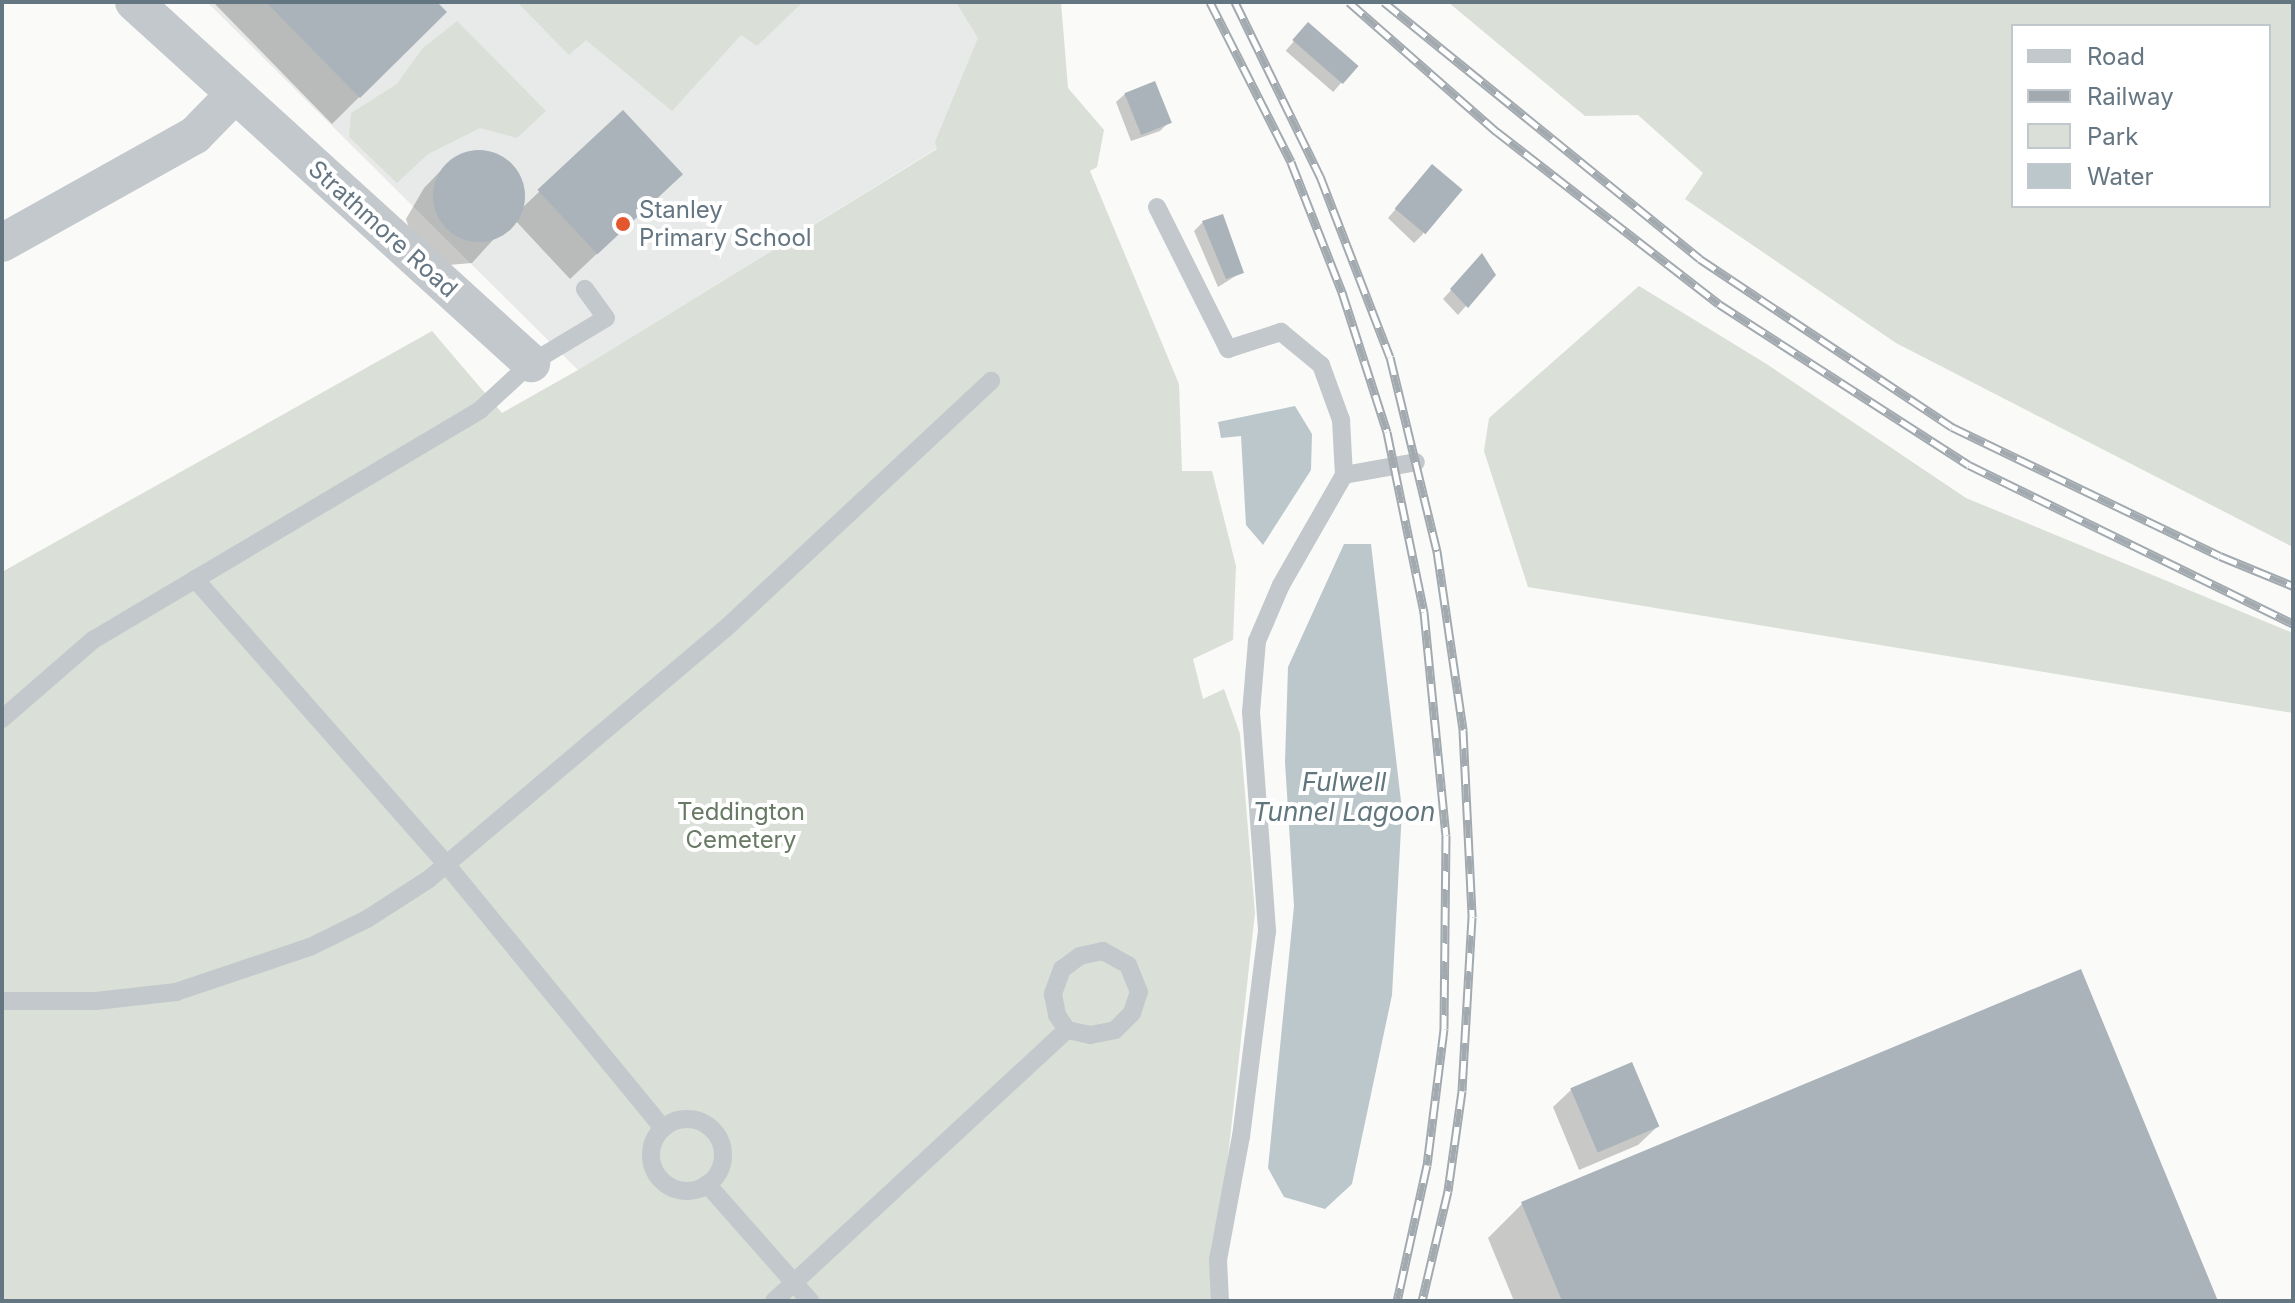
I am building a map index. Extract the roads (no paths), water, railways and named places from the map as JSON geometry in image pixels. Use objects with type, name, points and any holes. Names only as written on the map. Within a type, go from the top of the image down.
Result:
[{"type":"street","name":"Strathmore Road","points":[[134,2],[531,363]]},
{"type":"street","points":[[2,243],[195,135],[235,94]]},
{"type":"lane","points":[[1157,207],[1228,349],[1281,332],[1321,365],[1341,420],[1344,475],[1281,585],[1257,641],[1251,712],[1267,931],[1241,1136],[1218,1260],[1220,1301]]},
{"type":"lane","points":[[2,719],[93,640],[480,410],[531,363],[606,318],[585,289]]},
{"type":"lane","points":[[2,1001],[96,1001],[176,992],[324,940],[367,919],[446,864],[725,629],[991,381]]},
{"type":"lane","points":[[1344,475],[1416,462]]},
{"type":"lane","points":[[195,579],[446,864],[663,1128]]},
{"type":"lane","points":[[1103,951],[1128,965],[1139,992],[1132,1013],[1115,1030],[1090,1035],[1067,1030],[1057,1015],[1053,994],[1062,969],[1080,956],[1103,951]]},
{"type":"lane","points":[[774,1301],[1067,1030]]},
{"type":"lane","points":[[686,1119],[710,1126],[719,1136],[722,1165],[707,1184],[682,1191],[660,1179],[651,1155],[663,1128],[686,1119]]},
{"type":"lane","points":[[707,1184],[810,1301]]},
{"type":"water","points":[[1295,406],[1312,434],[1311,470],[1263,545],[1246,525],[1241,436],[1221,438],[1218,422]]},
{"type":"water","name":"Fulwell Tunnel Lagoon","points":[[1344,544],[1371,544],[1402,810],[1392,995],[1352,1184],[1325,1209],[1284,1197],[1268,1168],[1294,906],[1285,762],[1288,667]]},
{"type":"railway","points":[[1210,2],[1291,162],[1342,292],[1387,432],[1424,612],[1446,835],[1444,1029],[1427,1165],[1397,1301]]},
{"type":"railway","points":[[1235,2],[1320,176],[1390,357],[1437,551],[1463,730],[1472,917],[1462,1091],[1448,1191],[1422,1301]]},
{"type":"railway","points":[[1349,2],[1496,131],[1719,304],[1969,465],[2293,624]]},
{"type":"railway","points":[[1384,2],[1700,259],[1952,427],[2220,556],[2293,586]]},
{"type":"place","name":"Stanley Primary School","points":[[623,224]]},
{"type":"park label","name":"Teddington Cemetery","points":[[741,826]]}]
